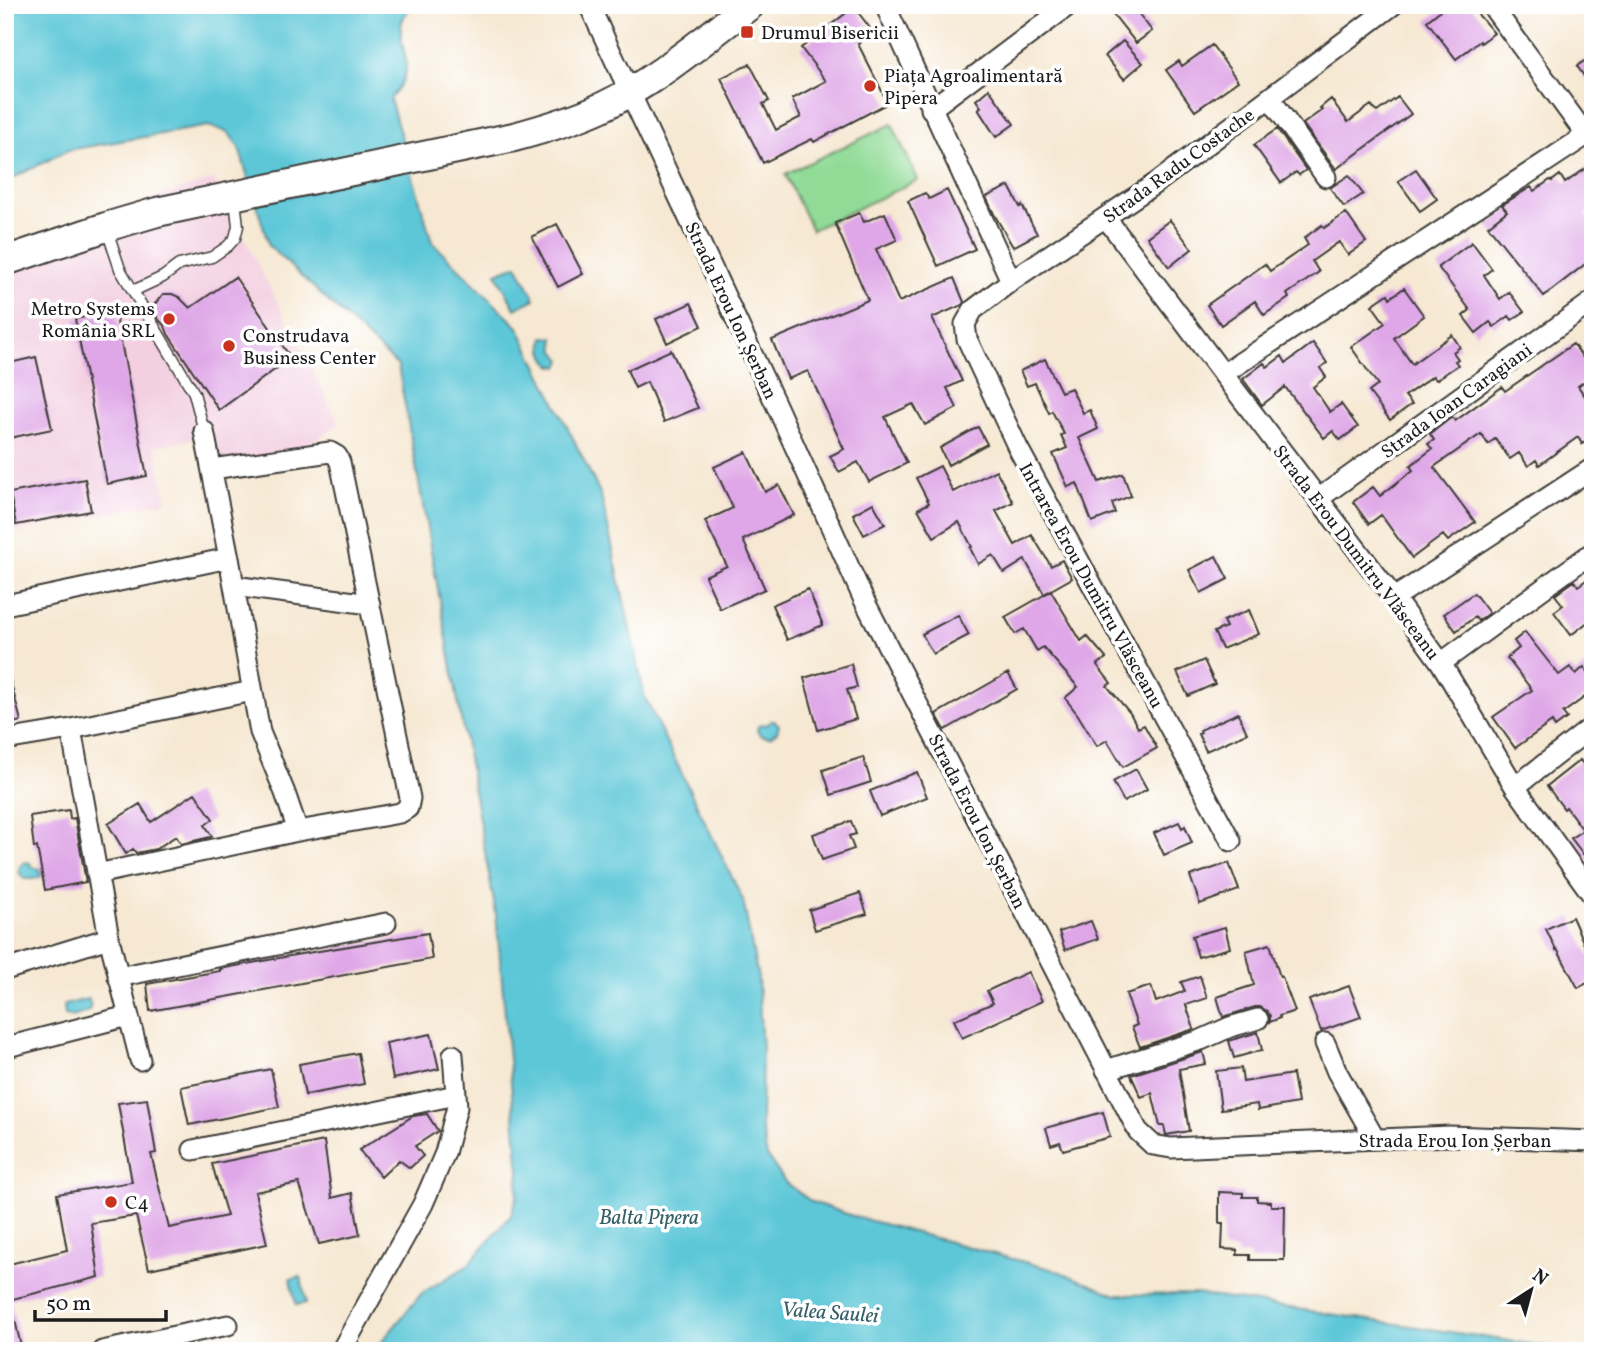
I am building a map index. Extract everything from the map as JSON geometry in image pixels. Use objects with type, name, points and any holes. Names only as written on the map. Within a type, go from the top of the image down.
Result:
[{"type":"main road","points":[[5,261],[157,212],[514,137],[565,122],[602,107],[658,74],[750,5]]},
{"type":"street","points":[[589,5],[630,90]]},
{"type":"street","points":[[885,5],[1011,281]]},
{"type":"street","points":[[931,109],[1069,5]]},
{"type":"street","name":"Strada Radu Costache","points":[[965,324],[973,310],[1011,281],[1156,183],[1393,5]]},
{"type":"street","points":[[1223,374],[1589,133],[1492,5]]},
{"type":"street","name":"Strada Erou Ion Șerban","points":[[630,90],[864,600],[1138,1131],[1153,1144],[1171,1148],[1450,1136],[1593,1141]]},
{"type":"street","points":[[1270,98],[1325,177]]},
{"type":"street","name":"Strada Erou Dumitru Vlăsceanu","points":[[1106,218],[1394,598],[1440,663],[1515,787],[1593,896]]},
{"type":"street","name":"Strada Ioan Caragiani","points":[[1318,499],[1593,301]]},
{"type":"street","name":"Intrarea Erou Dumitru Vlăsceanu","points":[[965,324],[967,339],[1018,448],[1231,841]]},
{"type":"street","points":[[204,431],[260,732],[298,831]]},
{"type":"street","points":[[97,874],[298,831],[400,813],[408,808],[410,798],[337,456],[330,452],[212,469]]},
{"type":"street","points":[[1394,598],[1593,468]]},
{"type":"street","points":[[1440,663],[1593,552]]},
{"type":"street","points":[[5,605],[229,558]]},
{"type":"street","points":[[234,586],[370,604]]},
{"type":"street","points":[[5,740],[252,691]]},
{"type":"street","points":[[1515,787],[1593,726]]},
{"type":"street","points":[[71,729],[109,938],[140,1060]]},
{"type":"street","points":[[118,977],[386,923]]},
{"type":"street","points":[[5,971],[109,938]]},
{"type":"street","points":[[7,1047],[128,1016]]},
{"type":"street","points":[[1106,1070],[1201,1040],[1258,1018]]},
{"type":"street","points":[[1325,1042],[1337,1072],[1375,1139]]},
{"type":"street","points":[[341,1351],[423,1204],[444,1153],[457,1107],[453,1055]]},
{"type":"street","points":[[193,1150],[456,1095]]},
{"type":"street","points":[[102,1351],[228,1325]]},
{"type":"lane","points":[[133,291],[163,277],[179,265],[212,257],[228,246],[235,238],[242,194]]},
{"type":"lane","points":[[106,227],[120,269],[194,393],[204,431]]},
{"type":"shaded area","points":[[214,179],[340,424],[260,476],[216,463],[210,436],[155,446],[167,501],[5,534],[5,244]]},
{"type":"green space","points":[[892,124],[918,180],[812,230],[785,174]]},
{"type":"water","name":"Balta Pipera","points":[[5,5],[413,5],[405,14],[401,31],[405,75],[390,99],[432,242],[518,327],[601,495],[645,698],[743,900],[758,978],[762,1052],[761,1126],[767,1156],[786,1183],[812,1202],[853,1216],[1058,1271],[1116,1295],[1197,1294],[1577,1351],[374,1351],[422,1293],[467,1266],[511,1215],[517,1197],[519,1171],[496,914],[398,366],[269,246],[239,148],[228,132],[208,126],[68,150],[5,182]]},
{"type":"water","points":[[517,265],[535,299],[515,309],[496,273]]},
{"type":"water","points":[[544,337],[554,338],[555,351],[562,360],[559,367],[551,365],[545,355]]},
{"type":"water","points":[[770,721],[779,725],[777,732],[770,737],[762,736],[757,728]]},
{"type":"water","points":[[25,862],[40,869],[40,877],[24,879],[19,872],[20,866]]},
{"type":"water","points":[[88,999],[91,1005],[89,1011],[73,1017],[65,1015],[64,1005]]},
{"type":"water","points":[[301,1277],[306,1303],[296,1305],[290,1279]]},
{"type":"building","points":[[1106,5],[1132,5],[1152,31],[1136,43]]},
{"type":"building","points":[[1447,5],[1470,5],[1494,33],[1456,59],[1427,21]]},
{"type":"building","points":[[854,7],[873,32],[858,44],[888,103],[814,142],[812,139],[763,163],[721,78],[750,64],[769,101],[763,104],[776,130],[801,117],[792,99],[826,81],[801,48]]},
{"type":"building","points":[[1123,41],[1143,63],[1124,79],[1105,56]]},
{"type":"building","points":[[1212,45],[1238,81],[1195,111],[1166,70],[1179,61],[1182,66]]},
{"type":"building","points":[[1593,55],[1593,89],[1577,66]]},
{"type":"building","points":[[989,89],[1014,124],[996,137],[978,109],[981,107],[976,100]]},
{"type":"building","points":[[1398,97],[1411,114],[1336,169],[1303,124],[1322,110],[1320,108],[1331,99],[1348,122],[1371,105],[1377,112]]},
{"type":"building","points":[[1277,129],[1306,170],[1299,175],[1296,172],[1281,183],[1254,145]]},
{"type":"building","points":[[1588,167],[1593,174],[1593,209],[1585,215],[1593,226],[1593,258],[1544,296],[1488,226],[1507,211],[1502,205],[1531,187],[1534,191],[1560,175],[1565,183]]},
{"type":"building","points":[[1416,169],[1437,199],[1420,211],[1398,181]]},
{"type":"building","points":[[1349,175],[1363,194],[1344,207],[1330,188]]},
{"type":"building","points":[[1009,186],[1037,234],[1013,247],[986,197]]},
{"type":"building","points":[[947,190],[975,249],[938,266],[908,201],[925,193],[929,199]]},
{"type":"building","points":[[859,213],[864,222],[885,213],[897,240],[876,249],[899,302],[954,278],[964,302],[932,318],[962,381],[947,388],[957,408],[925,425],[913,404],[885,417],[907,463],[869,482],[858,462],[839,472],[830,456],[844,449],[808,371],[788,379],[772,340],[868,300],[835,223]]},
{"type":"building","points":[[1346,213],[1366,242],[1348,255],[1339,242],[1312,261],[1319,272],[1287,294],[1289,298],[1264,315],[1255,301],[1221,325],[1207,305],[1265,264],[1270,271],[1308,245],[1304,238]]},
{"type":"building","points":[[1170,220],[1192,249],[1169,267],[1147,237]]},
{"type":"building","points":[[557,224],[583,274],[558,287],[532,237]]},
{"type":"building","points":[[1472,242],[1492,269],[1484,275],[1500,299],[1509,292],[1524,312],[1512,320],[1509,316],[1494,327],[1490,322],[1476,333],[1463,316],[1470,310],[1438,267]]},
{"type":"building","name":"Construdava Business Center","points":[[235,277],[291,358],[219,410],[154,312],[154,305],[163,294],[172,294],[190,308]]},
{"type":"building","points":[[1404,288],[1424,316],[1394,338],[1412,364],[1452,335],[1460,347],[1453,352],[1458,359],[1455,361],[1458,365],[1436,380],[1433,376],[1405,396],[1412,404],[1390,420],[1369,392],[1378,385],[1351,347],[1385,323],[1372,305],[1388,294],[1390,298]]},
{"type":"building","points":[[691,303],[702,326],[667,343],[656,319]]},
{"type":"building","points":[[115,311],[147,476],[107,484],[75,319]]},
{"type":"building","points":[[1313,343],[1327,363],[1320,368],[1326,377],[1313,387],[1330,412],[1341,404],[1358,427],[1340,440],[1333,431],[1324,438],[1285,387],[1262,405],[1243,379],[1264,363],[1267,367],[1282,356],[1286,363]]},
{"type":"building","points":[[1573,344],[1584,359],[1593,353],[1593,375],[1578,386],[1593,408],[1593,436],[1582,444],[1578,437],[1539,465],[1536,460],[1528,466],[1519,453],[1510,459],[1495,439],[1488,444],[1481,434],[1434,467],[1475,522],[1448,541],[1443,535],[1412,558],[1381,515],[1369,524],[1353,502],[1373,487],[1380,496],[1413,470],[1410,466],[1432,449],[1428,444],[1434,440],[1430,434],[1452,417],[1455,421],[1502,387],[1505,391]]},
{"type":"building","points":[[671,350],[698,408],[664,422],[647,382],[635,388],[627,370]]},
{"type":"building","points":[[36,357],[52,429],[5,439],[5,364]]},
{"type":"building","points":[[1045,359],[1061,392],[1071,388],[1083,413],[1090,410],[1098,429],[1079,438],[1099,482],[1123,474],[1131,496],[1112,503],[1115,513],[1092,522],[1077,483],[1068,487],[1053,454],[1067,448],[1061,435],[1064,434],[1052,411],[1049,413],[1035,383],[1027,386],[1020,371]]},
{"type":"building","points":[[978,427],[987,444],[948,465],[940,448]]},
{"type":"building","points":[[746,452],[765,492],[779,485],[794,515],[743,540],[765,589],[720,609],[705,576],[727,566],[705,521],[733,508],[714,467]]},
{"type":"building","points":[[940,466],[953,492],[996,470],[1013,502],[996,511],[1015,545],[1032,535],[1051,566],[1062,560],[1072,578],[1044,594],[1025,560],[1004,573],[993,555],[978,564],[959,522],[934,537],[918,509],[929,503],[916,478]]},
{"type":"building","points":[[85,479],[91,511],[16,525],[10,493]]},
{"type":"building","points":[[873,503],[885,524],[864,535],[853,514]]},
{"type":"building","points":[[1216,556],[1228,579],[1201,593],[1189,570]]},
{"type":"building","points":[[1593,575],[1593,618],[1571,635],[1554,612],[1563,605],[1555,595],[1574,581],[1578,586]]},
{"type":"building","points":[[808,589],[823,625],[787,640],[772,605]]},
{"type":"building","points":[[1051,591],[1081,641],[1087,636],[1106,658],[1097,665],[1111,683],[1107,686],[1130,713],[1138,728],[1144,725],[1157,748],[1123,767],[1107,740],[1097,746],[1065,698],[1078,687],[1043,647],[1037,651],[1024,629],[1015,634],[1005,617]]},
{"type":"building","points":[[1474,593],[1489,613],[1478,621],[1475,617],[1456,631],[1444,614]]},
{"type":"building","points":[[1249,610],[1259,634],[1222,649],[1214,632],[1226,627],[1223,621]]},
{"type":"building","points":[[958,615],[969,635],[933,654],[922,634]]},
{"type":"building","points":[[1525,632],[1559,675],[1570,667],[1576,674],[1584,667],[1593,679],[1593,691],[1563,713],[1567,718],[1555,727],[1552,722],[1515,748],[1493,717],[1532,690],[1507,658],[1519,648],[1514,641]]},
{"type":"building","points":[[1204,660],[1215,684],[1188,696],[1177,672]]},
{"type":"building","points":[[851,664],[857,687],[847,690],[856,719],[818,730],[804,678]]},
{"type":"building","points":[[1008,673],[1017,689],[945,730],[936,714]]},
{"type":"building","points":[[10,679],[21,721],[5,725],[5,680]]},
{"type":"building","points":[[1238,713],[1247,733],[1206,751],[1198,734],[1201,733],[1200,730]]},
{"type":"building","points":[[863,757],[871,782],[831,795],[823,770]]},
{"type":"building","points":[[1580,760],[1593,776],[1593,867],[1571,838],[1583,830],[1547,786]]},
{"type":"building","points":[[1136,769],[1147,789],[1124,802],[1113,782]]},
{"type":"building","points":[[917,772],[927,797],[880,816],[870,791]]},
{"type":"building","points":[[195,793],[213,819],[205,825],[212,836],[210,837],[181,844],[176,836],[156,849],[136,853],[133,849],[126,854],[108,824],[140,804],[151,822]]},
{"type":"building","points":[[69,810],[70,819],[75,818],[86,882],[45,890],[37,847],[34,848],[30,816]]},
{"type":"building","points":[[851,821],[856,834],[849,836],[854,849],[822,860],[813,834]]},
{"type":"building","points":[[1179,822],[1182,828],[1185,826],[1192,843],[1164,855],[1154,833]]},
{"type":"building","points":[[1229,863],[1239,890],[1200,904],[1190,876]]},
{"type":"building","points":[[860,893],[867,914],[815,930],[809,910]]},
{"type":"building","points":[[1572,917],[1593,964],[1593,980],[1578,988],[1546,929]]},
{"type":"building","points":[[1091,921],[1098,939],[1065,950],[1059,932]]},
{"type":"building","points":[[1225,927],[1230,948],[1198,957],[1192,936]]},
{"type":"building","points":[[428,933],[432,959],[150,1011],[147,984],[295,955]]},
{"type":"building","points":[[1270,944],[1280,977],[1295,1011],[1270,1022],[1267,1011],[1260,1007],[1223,1017],[1217,997],[1254,985],[1246,951]]},
{"type":"building","points":[[1028,972],[1042,1001],[962,1038],[954,1020],[993,1003],[987,991]]},
{"type":"building","points":[[1200,976],[1207,998],[1186,1005],[1194,1029],[1140,1047],[1132,1027],[1137,1025],[1126,994],[1151,986],[1156,1002],[1185,991],[1181,982]]},
{"type":"building","points":[[1349,986],[1361,1017],[1321,1031],[1309,1000]]},
{"type":"building","points":[[1258,1032],[1262,1050],[1234,1058],[1229,1041]]},
{"type":"building","points":[[431,1034],[439,1069],[393,1079],[386,1043]]},
{"type":"building","points":[[1203,1052],[1206,1064],[1179,1069],[1189,1131],[1166,1135],[1164,1126],[1160,1126],[1152,1093],[1141,1097],[1131,1075]]},
{"type":"building","points":[[358,1053],[364,1084],[305,1095],[299,1064]]},
{"type":"building","points":[[1241,1068],[1243,1082],[1293,1074],[1298,1103],[1258,1110],[1257,1104],[1221,1109],[1216,1071]]},
{"type":"building","points":[[271,1069],[279,1107],[189,1125],[181,1087]]},
{"type":"building","points":[[147,1099],[156,1153],[151,1154],[169,1228],[227,1216],[212,1164],[324,1141],[332,1198],[352,1193],[360,1235],[319,1244],[299,1183],[255,1192],[267,1244],[149,1269],[136,1216],[91,1223],[99,1277],[5,1301],[5,1265],[67,1250],[57,1194],[132,1182],[118,1103]]},
{"type":"building","points":[[1103,1112],[1110,1137],[1063,1150],[1060,1142],[1051,1145],[1046,1128]]},
{"type":"building","points":[[427,1114],[438,1131],[415,1146],[423,1156],[410,1168],[399,1160],[381,1177],[359,1150],[413,1116]]},
{"type":"building","points":[[1219,1192],[1243,1193],[1243,1197],[1257,1197],[1257,1201],[1271,1202],[1271,1206],[1285,1206],[1284,1260],[1250,1260],[1250,1255],[1237,1255],[1237,1250],[1222,1249],[1223,1223],[1219,1223]]},
{"type":"building","points":[[5,1302],[11,1302],[22,1351],[5,1351]]},
{"type":"place","name":"Drumul Bisericii","points":[[747,32]]},
{"type":"place","name":"Piața Agroalimentară Pipera","points":[[870,86]]},
{"type":"place","name":"Metro Systems România SRL","points":[[169,319]]},
{"type":"place","name":"Construdava Business Center","points":[[229,346]]},
{"type":"place","name":"C4","points":[[111,1202]]},
{"type":"water label","name":"Valea Saulei","points":[[830,1312]]}]
